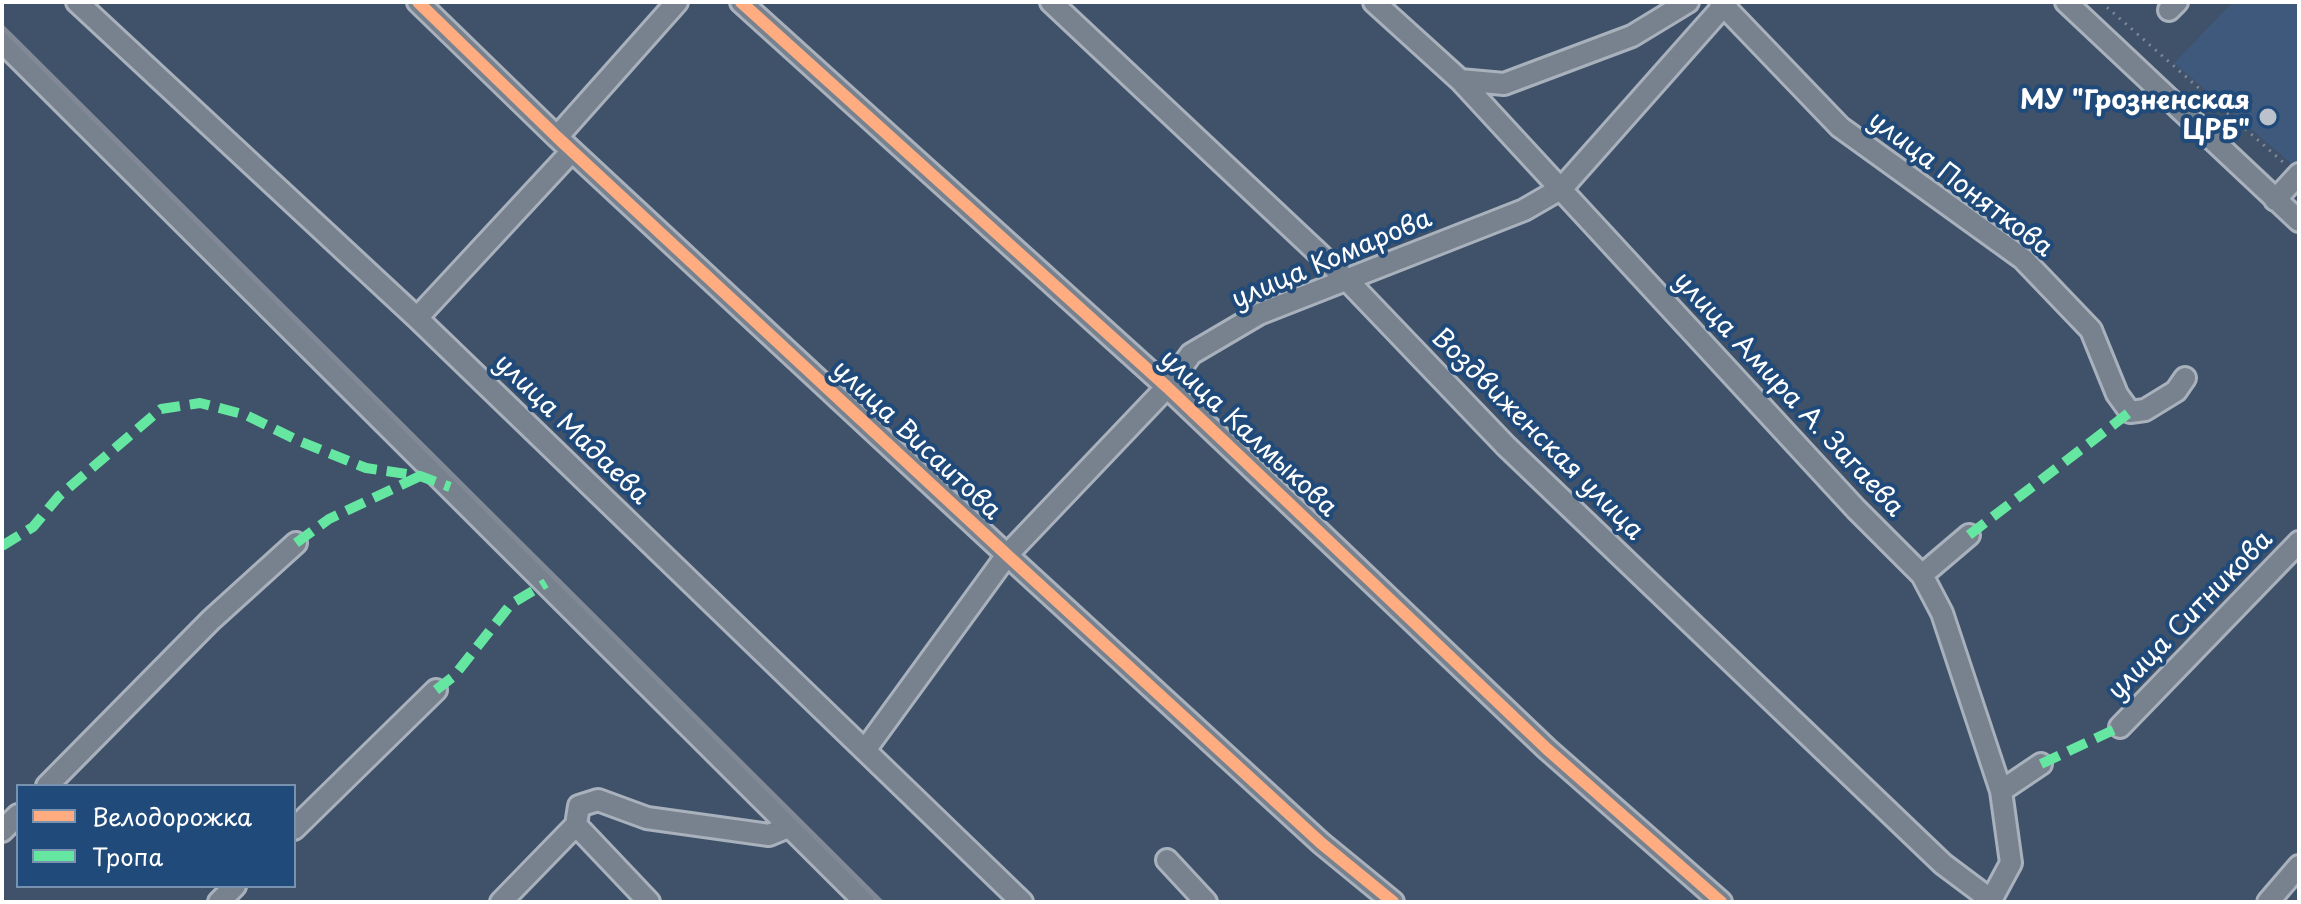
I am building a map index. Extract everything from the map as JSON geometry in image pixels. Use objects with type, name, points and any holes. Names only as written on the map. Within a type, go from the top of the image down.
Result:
[{"type":"street","name":"улица Мадаева","points":[[77,2],[417,318],[1022,902]]},
{"type":"street","name":"улица Висаитова","points":[[418,2],[557,137],[1007,555],[1321,843],[1393,902]]},
{"type":"street","points":[[557,137],[677,2]]},
{"type":"street","name":"улица Калмыкова","points":[[741,2],[1167,387],[1547,749],[1721,902]]},
{"type":"street","name":"Воздвиженская улица","points":[[1051,2],[1347,280],[1517,456],[1943,864],[1991,901]]},
{"type":"street","name":"улица Амира А. Загаева","points":[[1374,2],[1460,80],[1856,509],[1922,575],[1942,613],[2001,791],[2011,863],[1991,901]]},
{"type":"street","points":[[1460,80],[1504,84],[1632,36],[1688,2]]},
{"type":"street","points":[[2066,2],[2299,221]]},
{"type":"street","name":"улица Комарова","points":[[865,750],[1007,555],[1167,387],[1191,354],[1259,314],[1524,210],[1562,188],[1724,3]]},
{"type":"street","name":"улица Поняткова","points":[[1724,3],[1840,127],[2023,259],[2091,330],[2117,394],[2130,412],[2145,410],[2155,404],[2176,391],[2185,378]]},
{"type":"street","points":[[2,42],[865,902]]},
{"type":"street","points":[[417,318],[572,151]]},
{"type":"street","points":[[2275,200],[2299,174]]},
{"type":"street","points":[[1922,575],[1969,535]]},
{"type":"street","name":"улица Ситникова","points":[[2120,727],[2299,542]]},
{"type":"street","points":[[49,784],[211,620],[296,543]]},
{"type":"street","points":[[296,827],[436,690]]},
{"type":"street","points":[[2001,791],[2041,764]]},
{"type":"street","points":[[501,902],[576,825],[579,806],[598,800],[663,820],[769,835],[788,827]]},
{"type":"street","points":[[576,825],[649,902]]},
{"type":"street","points":[[1167,860],[1206,902]]},
{"type":"street","points":[[2268,902],[2299,866]]},
{"type":"path","points":[[2101,2],[2299,174]]},
{"type":"shaded area","name":"МУ \"Грозненская ЦРБ\"","points":[[2233,2],[2299,2],[2299,170],[2174,63]]},
{"type":"railway","points":[[2,27],[881,902]]},
{"type":"marked path","points":[[2,546],[33,527],[59,496],[161,409],[200,403],[246,415],[366,468],[420,476],[450,487]]},
{"type":"marked path","points":[[1969,535],[2130,412]]},
{"type":"marked path","points":[[296,543],[329,519],[420,476]]},
{"type":"marked path","points":[[436,690],[454,676],[511,604],[546,583]]},
{"type":"marked path","points":[[2041,764],[2120,727]]},
{"type":"cycle path","points":[[418,2],[557,137],[1007,555],[1321,843],[1393,902]]},
{"type":"cycle path","points":[[741,2],[1167,387],[1547,749],[1721,902]]},
{"type":"place","name":"МУ \"Грозненская ЦРБ\"","points":[[2268,117]]}]
